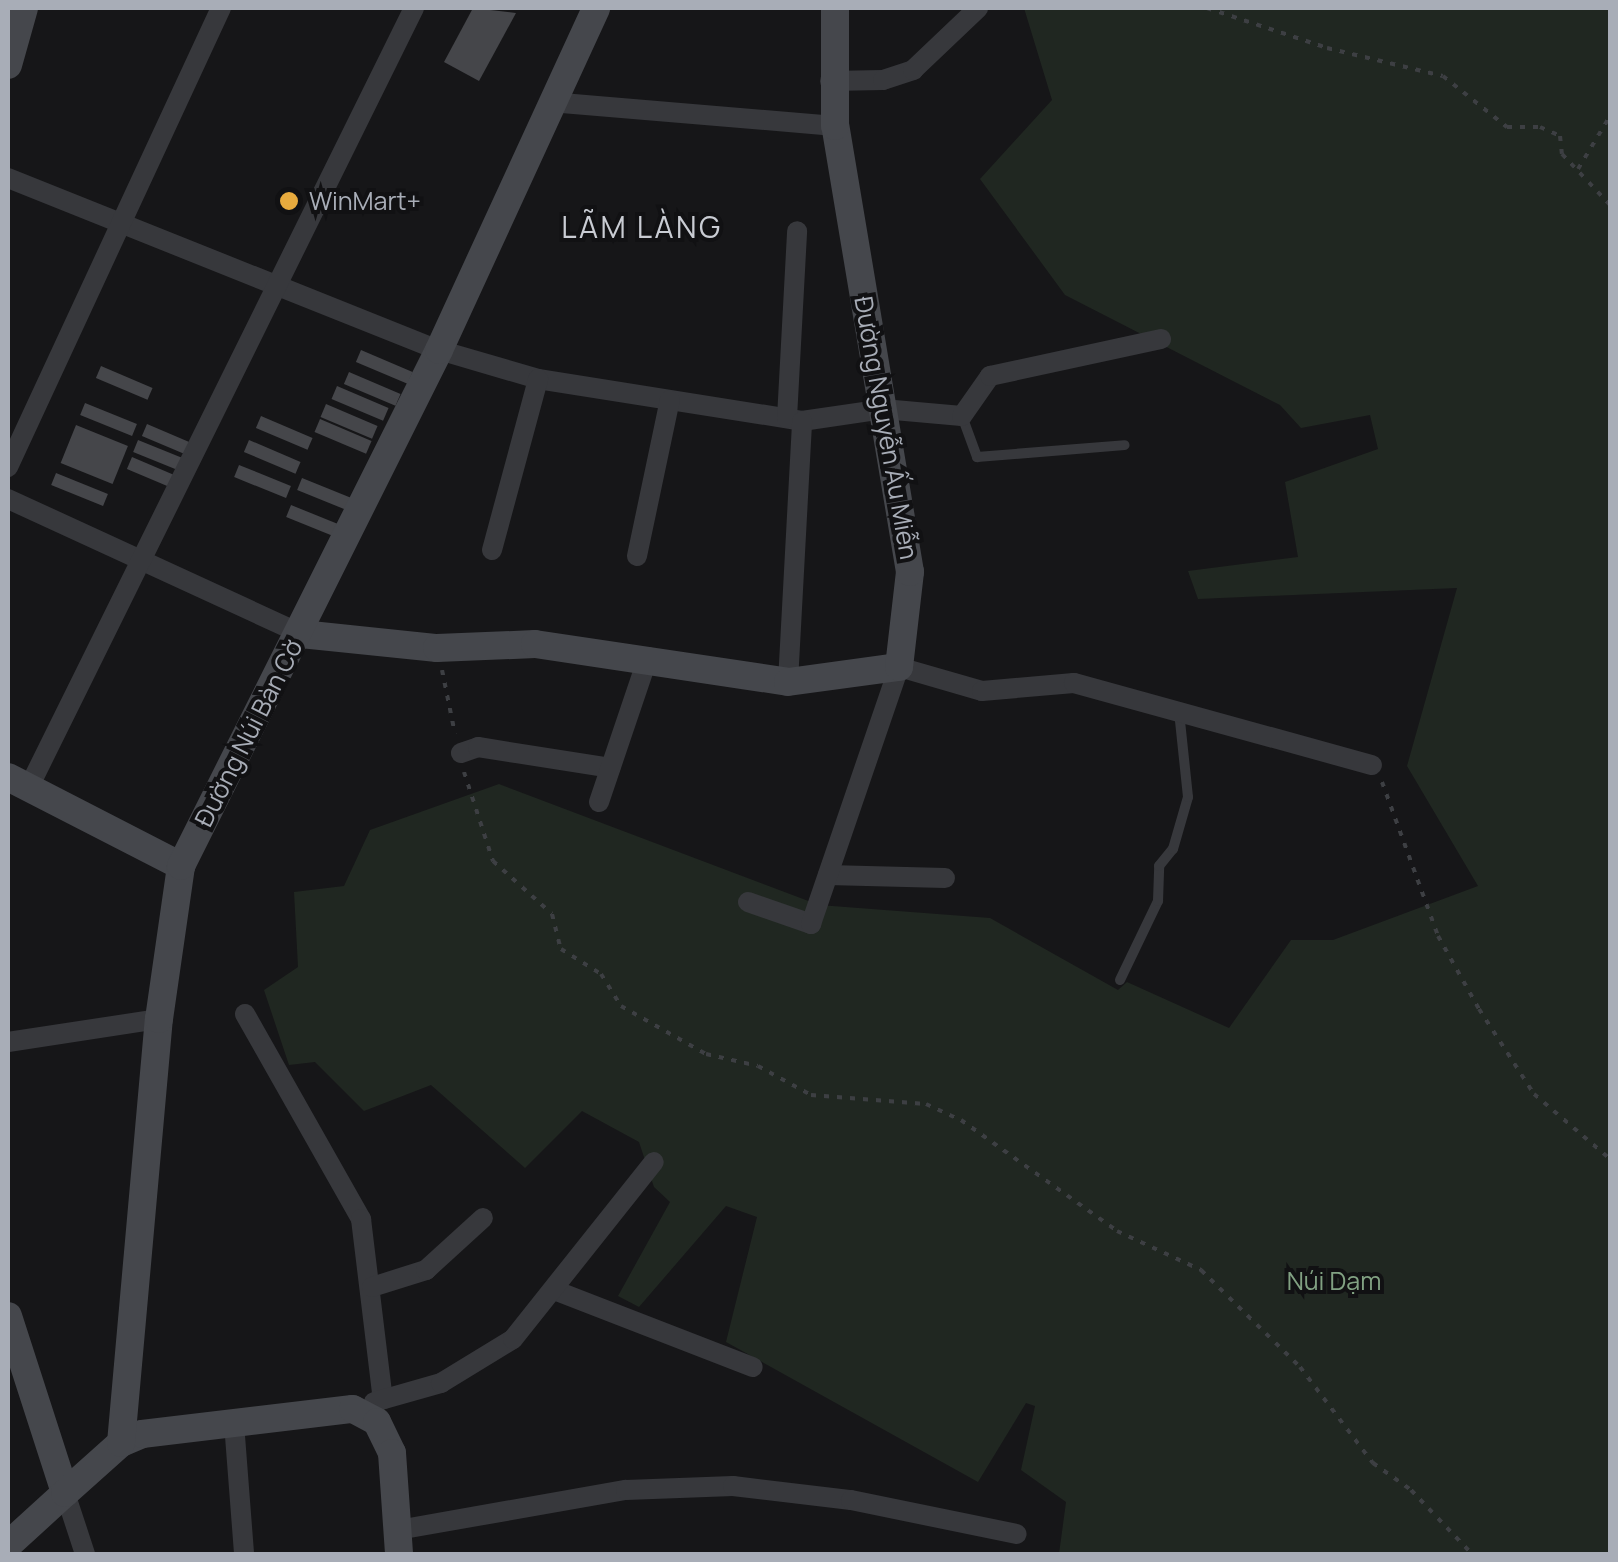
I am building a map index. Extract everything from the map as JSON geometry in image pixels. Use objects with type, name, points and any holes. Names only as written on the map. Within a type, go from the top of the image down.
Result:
[{"type":"street","points":[[8,65],[24,8]]},
{"type":"street","points":[[8,468],[221,8]]},
{"type":"street","points":[[181,866],[18,782],[144,563],[414,8]]},
{"type":"street","name":"Đường Núi Bàn Cờ","points":[[122,1443],[158,1019],[181,866],[301,634],[439,350],[596,8]]},
{"type":"street","name":"Đường Nguyễn Ấu Miễn","points":[[835,8],[830,80],[835,126],[910,572],[899,667]]},
{"type":"street","points":[[830,80],[883,80],[913,70],[978,8]]},
{"type":"street","points":[[550,102],[835,126]]},
{"type":"street","points":[[8,178],[282,282],[439,350],[538,379],[794,420],[882,409],[962,416],[990,376],[1161,340]]},
{"type":"street","points":[[788,682],[797,231]]},
{"type":"street","points":[[492,550],[538,379]]},
{"type":"street","points":[[636,556],[670,400]]},
{"type":"street","points":[[8,499],[301,634],[437,648],[534,644],[648,657],[788,682],[899,667],[982,690],[1074,683],[1372,765]]},
{"type":"street","points":[[599,802],[648,657]]},
{"type":"street","points":[[748,902],[811,924],[899,667]]},
{"type":"street","points":[[460,753],[478,747],[610,768]]},
{"type":"street","points":[[828,875],[945,878]]},
{"type":"street","points":[[245,1014],[362,1219],[383,1400]]},
{"type":"street","points":[[8,1042],[158,1019]]},
{"type":"street","points":[[8,1545],[122,1443],[142,1434],[353,1408],[441,1383],[513,1339],[654,1162]]},
{"type":"street","points":[[372,1287],[426,1270],[483,1218]]},
{"type":"street","points":[[554,1290],[753,1367]]},
{"type":"street","points":[[8,1316],[86,1554]]},
{"type":"street","points":[[353,1408],[377,1422],[392,1453],[399,1542],[626,1490],[733,1486],[851,1500],[1017,1534]]},
{"type":"street","points":[[234,1424],[244,1554]]},
{"type":"lane","points":[[962,416],[977,457],[1125,446]]},
{"type":"lane","points":[[1120,980],[1158,901],[1159,866],[1173,848],[1188,796],[1179,712]]},
{"type":"path","points":[[1207,8],[1326,48],[1443,76],[1507,127],[1540,127],[1560,136],[1562,154],[1610,205]]},
{"type":"path","points":[[1578,169],[1610,116]]},
{"type":"path","points":[[437,648],[470,804],[493,861],[552,914],[561,949],[601,974],[621,1006],[706,1054],[758,1066],[811,1096],[926,1104],[962,1120],[1116,1230],[1201,1270],[1300,1367],[1373,1463],[1411,1490],[1472,1554]]},
{"type":"path","points":[[1372,765],[1438,936],[1479,1009],[1534,1094],[1610,1159]]},
{"type":"green space","name":"Núi Dạm","points":[[1024,8],[1610,8],[1610,1554],[1059,1554],[1066,1502],[1021,1470],[1035,1406],[1026,1403],[978,1482],[726,1342],[757,1217],[726,1206],[639,1307],[618,1296],[670,1202],[654,1187],[639,1142],[582,1111],[525,1168],[431,1085],[364,1111],[315,1062],[289,1065],[264,990],[298,967],[294,892],[344,886],[370,830],[499,784],[819,905],[990,918],[1118,990],[1127,982],[1229,1028],[1291,940],[1333,940],[1478,886],[1407,766],[1457,588],[1198,599],[1188,571],[1298,557],[1285,482],[1378,449],[1370,415],[1301,428],[1280,405],[1065,295],[980,179],[1052,100]]},
{"type":"building","points":[[473,8],[516,13],[479,81],[444,62]]},
{"type":"building","points":[[361,350],[413,372],[407,384],[356,362]]},
{"type":"building","points":[[101,366],[153,388],[147,400],[96,378]]},
{"type":"building","points":[[349,372],[401,394],[395,406],[344,384]]},
{"type":"building","points":[[337,386],[389,408],[383,421],[332,399]]},
{"type":"building","points":[[85,403],[137,424],[132,436],[80,415]]},
{"type":"building","points":[[326,404],[378,426],[372,439],[321,417]]},
{"type":"building","points":[[261,416],[313,438],[307,450],[256,428]]},
{"type":"building","points":[[320,419],[372,441],[366,454],[315,432]]},
{"type":"building","points":[[147,424],[199,446],[193,458],[142,436]]},
{"type":"building","points":[[76,425],[128,446],[113,484],[61,463]]},
{"type":"building","points":[[138,440],[190,461],[185,473],[133,452]]},
{"type":"building","points":[[249,440],[301,462],[295,474],[244,452]]},
{"type":"building","points":[[132,457],[184,479],[178,491],[127,469]]},
{"type":"building","points":[[239,465],[291,486],[286,498],[234,477]]},
{"type":"building","points":[[56,473],[108,494],[103,506],[51,485]]},
{"type":"building","points":[[302,478],[354,499],[349,511],[297,490]]},
{"type":"building","points":[[291,505],[343,526],[338,538],[286,517]]},
{"type":"place","name":"WinMart+","points":[[289,201]]},
{"type":"district","name":"LÃM LÀNG","points":[[642,227]]}]
